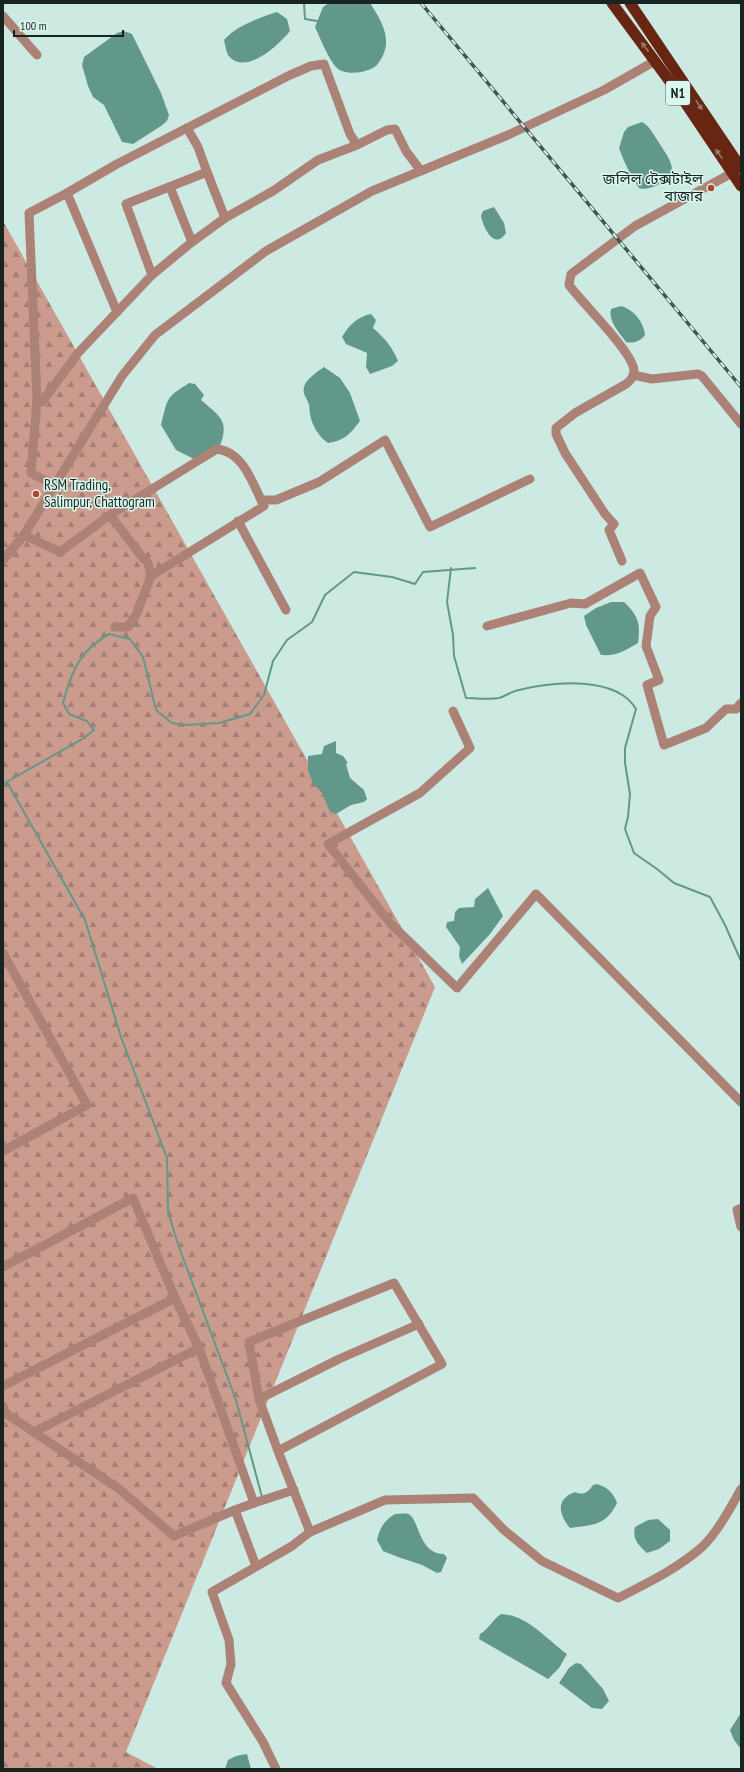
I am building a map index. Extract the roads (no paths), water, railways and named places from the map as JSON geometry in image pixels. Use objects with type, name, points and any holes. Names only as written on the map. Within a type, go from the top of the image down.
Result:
[{"type":"highway","name":"N1","points":[[612,3],[737,170]]},
{"type":"highway","name":"N1","points":[[630,3],[737,170],[741,186]]},
{"type":"street","points":[[3,16],[37,54]]},
{"type":"street","points":[[3,560],[24,535],[122,376],[155,336],[266,251],[372,191],[508,135],[604,90],[655,61]]},
{"type":"street","points":[[54,485],[31,472],[37,400],[29,213],[118,164],[285,77],[310,66],[324,64],[345,122],[357,145]]},
{"type":"street","points":[[187,128],[198,147],[225,218]]},
{"type":"street","points":[[37,400],[42,402],[78,353],[152,275],[192,242],[225,218],[273,191],[318,160],[357,145],[387,130],[395,129],[406,151],[421,171]]},
{"type":"street","points":[[622,561],[609,530],[614,524],[595,499],[565,453],[556,434],[556,428],[575,413],[617,390],[631,380],[634,371],[621,346],[583,303],[570,285],[571,274],[635,226],[737,170]]},
{"type":"street","points":[[152,275],[126,204],[207,172]]},
{"type":"street","points":[[170,187],[192,242]]},
{"type":"street","points":[[67,193],[117,312]]},
{"type":"street","points":[[633,375],[652,379],[698,374],[702,376],[741,424]]},
{"type":"street","points":[[261,500],[276,500],[319,482],[385,440],[430,527],[530,479]]},
{"type":"street","points":[[24,535],[60,552],[110,515],[217,449],[226,450],[244,465],[264,506],[151,576]]},
{"type":"street","points":[[110,515],[142,558],[148,563],[151,576],[136,615],[128,627],[114,627]]},
{"type":"street","points":[[238,521],[286,610]]},
{"type":"street","points":[[487,626],[571,603],[585,604],[640,573],[656,607],[650,616],[646,646],[659,680],[648,685],[664,745],[706,728],[726,710],[736,709],[741,703]]},
{"type":"street","points":[[453,711],[470,748],[420,793],[328,844],[390,923],[457,988],[536,894],[741,1102]]},
{"type":"street","points":[[3,953],[87,1105],[3,1150]]},
{"type":"street","points":[[3,1267],[133,1198],[175,1298],[199,1348],[254,1503]]},
{"type":"street","points":[[741,1208],[737,1210],[741,1227]]},
{"type":"street","points":[[278,1451],[442,1364],[394,1283],[249,1342],[259,1399],[278,1451],[310,1532]]},
{"type":"street","points":[[3,1386],[175,1298]]},
{"type":"street","points":[[259,1399],[339,1359],[419,1324]]},
{"type":"street","points":[[34,1432],[199,1348]]},
{"type":"street","points":[[3,1408],[8,1415],[118,1488],[174,1536],[235,1510],[294,1490]]},
{"type":"street","points":[[276,1769],[263,1742],[226,1683],[231,1664],[229,1640],[212,1592],[292,1546],[310,1532],[385,1500],[473,1498],[504,1530],[542,1561],[618,1598],[664,1575],[702,1546],[726,1515],[741,1489]]},
{"type":"street","points":[[235,1510],[256,1566]]},
{"type":"waterway","points":[[304,3],[305,19],[317,21]]},
{"type":"waterway","points":[[451,568],[447,602],[453,635],[454,656],[466,698],[495,699],[516,691],[533,687],[582,684],[599,686],[614,691],[627,698],[636,709],[625,748],[625,763],[630,794],[628,817],[625,829],[634,853],[674,883],[710,897],[725,925],[741,961]]},
{"type":"waterway","points":[[3,784],[84,738],[94,730],[87,721],[69,714],[63,703],[69,681],[78,663],[91,647],[109,634],[130,639],[143,657],[156,710],[172,723],[186,725],[219,723],[250,714],[264,695],[273,661],[287,640],[312,622],[325,595],[354,572],[392,577],[415,584],[423,572],[475,568]]},
{"type":"waterway","points":[[7,782],[85,920],[121,1037],[167,1158],[168,1212],[179,1247],[236,1400],[262,1497]]},
{"type":"railway","points":[[421,3],[741,387]]},
{"type":"place","name":"জলিল টেক্সটাইল বাজার","points":[[711,188]]},
{"type":"place","name":"RSM Trading, Salimpur, Chattogram","points":[[36,494]]}]
